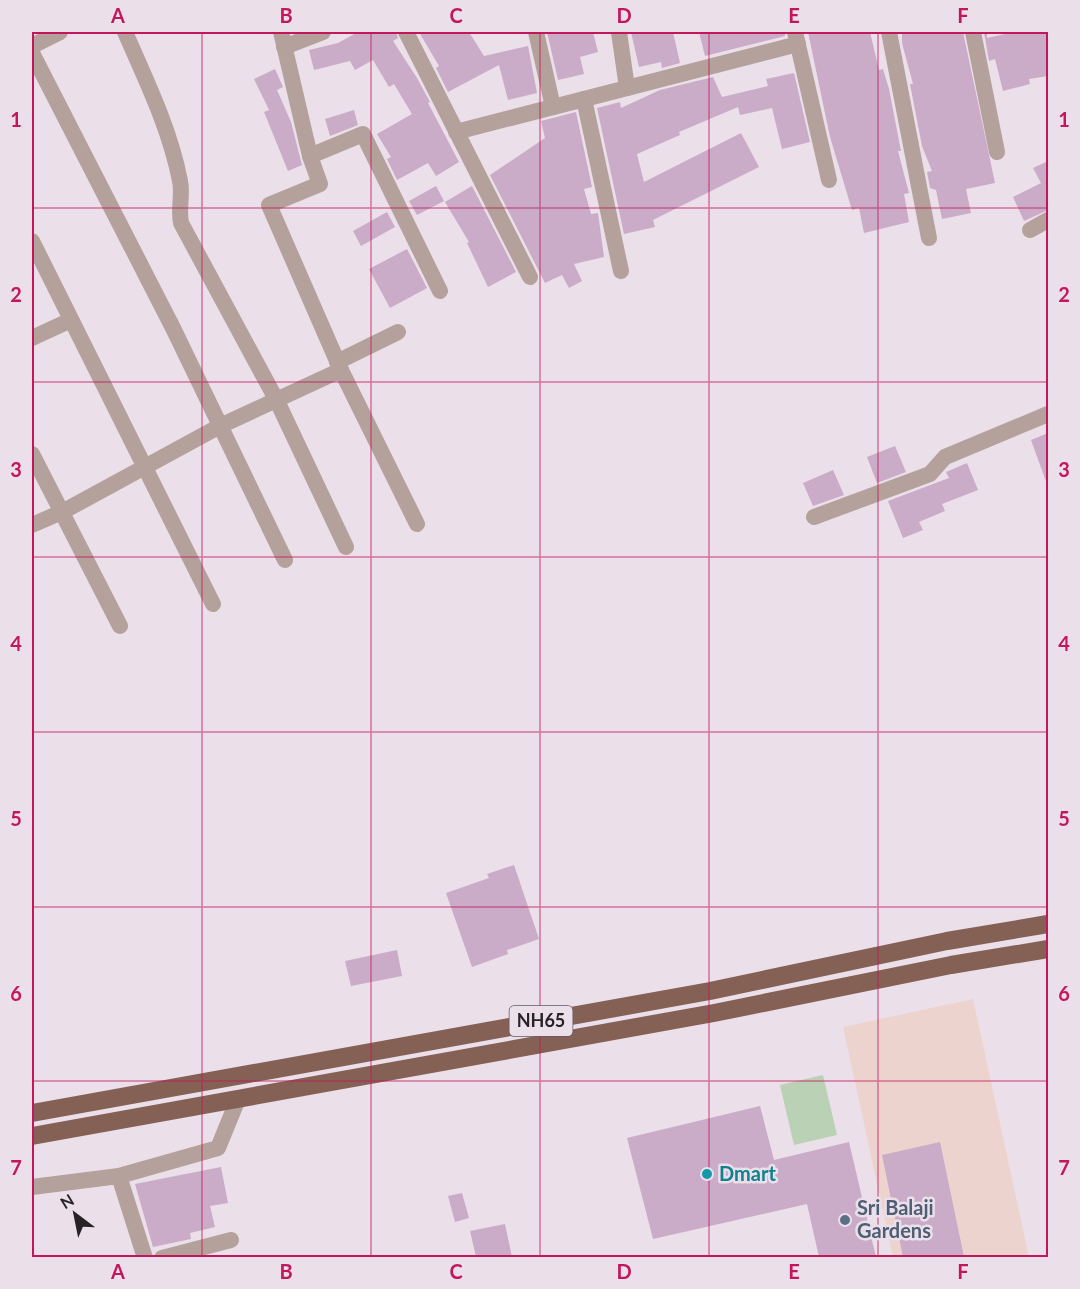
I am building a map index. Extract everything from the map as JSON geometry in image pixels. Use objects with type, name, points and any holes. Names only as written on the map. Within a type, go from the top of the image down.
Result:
[{"type":"highway","name":"NH65","points":[[32,1113],[710,991],[947,941],[1048,924]]},
{"type":"highway","name":"NH65","points":[[32,1137],[1048,949]]},
{"type":"street","points":[[32,46],[60,32]]},
{"type":"street","points":[[125,32],[160,111],[166,131],[181,183],[178,212],[181,223],[277,401],[346,547]]},
{"type":"street","points":[[323,32],[282,39],[310,156],[320,184],[269,206],[339,366],[417,524]]},
{"type":"street","points":[[406,32],[530,277]]},
{"type":"street","points":[[536,32],[553,107]]},
{"type":"street","points":[[619,32],[627,88]]},
{"type":"street","points":[[889,32],[929,238]]},
{"type":"street","points":[[973,32],[998,152]]},
{"type":"street","points":[[456,132],[627,88],[797,38],[829,180]]},
{"type":"street","points":[[32,53],[173,328],[285,560]]},
{"type":"street","points":[[584,99],[621,272]]},
{"type":"street","points":[[310,156],[363,134],[440,291]]},
{"type":"street","points":[[1030,230],[1048,220]]},
{"type":"street","points":[[32,242],[213,604]]},
{"type":"street","points":[[32,338],[71,320]]},
{"type":"street","points":[[32,525],[62,512],[220,426],[277,401],[398,332]]},
{"type":"street","points":[[814,517],[930,474],[945,457],[1048,414]]},
{"type":"street","points":[[32,454],[120,626]]},
{"type":"street","points":[[32,1187],[119,1176],[218,1148],[238,1099]]},
{"type":"street","points":[[119,1176],[145,1257]]},
{"type":"street","points":[[162,1257],[231,1240]]},
{"type":"shaded area","points":[[973,999],[1029,1257],[893,1257],[843,1027]]},
{"type":"green space","points":[[823,1075],[837,1135],[794,1145],[780,1085]]},
{"type":"building","points":[[358,32],[396,32],[398,38],[393,41],[417,78],[459,162],[436,176],[428,163],[397,180],[387,159],[391,157],[377,134],[412,114],[394,84],[389,87],[373,60],[355,70],[350,61],[314,70],[309,50],[338,43]]},
{"type":"building","points":[[419,32],[469,32],[484,56],[528,46],[537,93],[508,100],[499,65],[448,92],[436,68],[439,66]]},
{"type":"building","points":[[547,32],[593,32],[598,52],[580,57],[584,74],[558,80]]},
{"type":"building","points":[[631,32],[673,32],[680,63],[662,68],[661,62],[639,67]]},
{"type":"building","points":[[699,32],[785,32],[785,36],[705,56]]},
{"type":"building","points":[[808,32],[870,32],[879,70],[883,69],[889,89],[901,151],[898,151],[909,193],[904,194],[909,222],[864,233],[859,208],[852,210],[830,137]]},
{"type":"building","points":[[902,32],[963,32],[995,183],[966,189],[971,213],[942,219],[936,190],[930,188],[927,172],[932,171],[922,146],[910,84],[913,84],[902,43]]},
{"type":"building","points":[[984,32],[987,32],[987,38],[1014,32],[1048,32],[1048,76],[1029,79],[1030,84],[1003,91],[995,59],[989,61]]},
{"type":"building","points":[[275,69],[283,87],[277,90],[291,122],[302,165],[288,171],[264,112],[269,110],[254,79]]},
{"type":"building","points":[[794,73],[810,142],[782,149],[772,108],[740,115],[738,107],[679,132],[680,135],[637,154],[644,182],[741,133],[759,167],[653,220],[655,227],[624,234],[597,108],[620,102],[621,108],[660,90],[713,77],[722,97],[768,86],[766,79]]},
{"type":"building","points":[[354,110],[358,125],[330,136],[325,119]]},
{"type":"building","points":[[576,112],[592,187],[584,189],[591,214],[598,213],[604,257],[574,264],[582,281],[569,288],[562,275],[545,283],[490,175],[545,138],[541,121]]},
{"type":"building","points":[[1048,161],[1048,210],[1024,221],[1013,197],[1041,183],[1033,168]]},
{"type":"building","points":[[436,186],[444,201],[417,215],[409,201]]},
{"type":"building","points":[[472,186],[516,272],[488,287],[467,243],[469,242],[445,202]]},
{"type":"building","points":[[387,212],[395,227],[361,246],[353,231]]},
{"type":"building","points":[[407,249],[427,288],[390,308],[369,269]]},
{"type":"building","points":[[1048,433],[1048,484],[1047,484],[1031,440]]},
{"type":"building","points":[[895,446],[906,472],[877,483],[867,457]]},
{"type":"building","points":[[967,463],[978,490],[942,504],[945,511],[919,522],[923,530],[903,538],[888,501],[949,478],[946,472]]},
{"type":"building","points":[[833,470],[844,495],[813,506],[803,483]]},
{"type":"building","points":[[514,865],[539,939],[507,950],[508,954],[472,967],[446,893],[489,878],[487,874]]},
{"type":"building","points":[[397,950],[402,976],[351,986],[345,961]]},
{"type":"building","name":"Dmart","points":[[760,1106],[774,1160],[849,1142],[876,1257],[819,1257],[807,1204],[653,1239],[627,1138]]},
{"type":"building","points":[[940,1142],[964,1257],[903,1257],[882,1155]]},
{"type":"building","points":[[221,1167],[228,1203],[210,1206],[215,1227],[190,1233],[191,1239],[153,1247],[135,1184]]},
{"type":"building","points":[[462,1193],[469,1218],[455,1222],[448,1196]]},
{"type":"building","points":[[505,1224],[512,1257],[476,1257],[470,1231]]},
{"type":"place","name":"Dmart","points":[[707,1174]]},
{"type":"place","name":"Sri Balaji Gardens","points":[[845,1220]]}]
